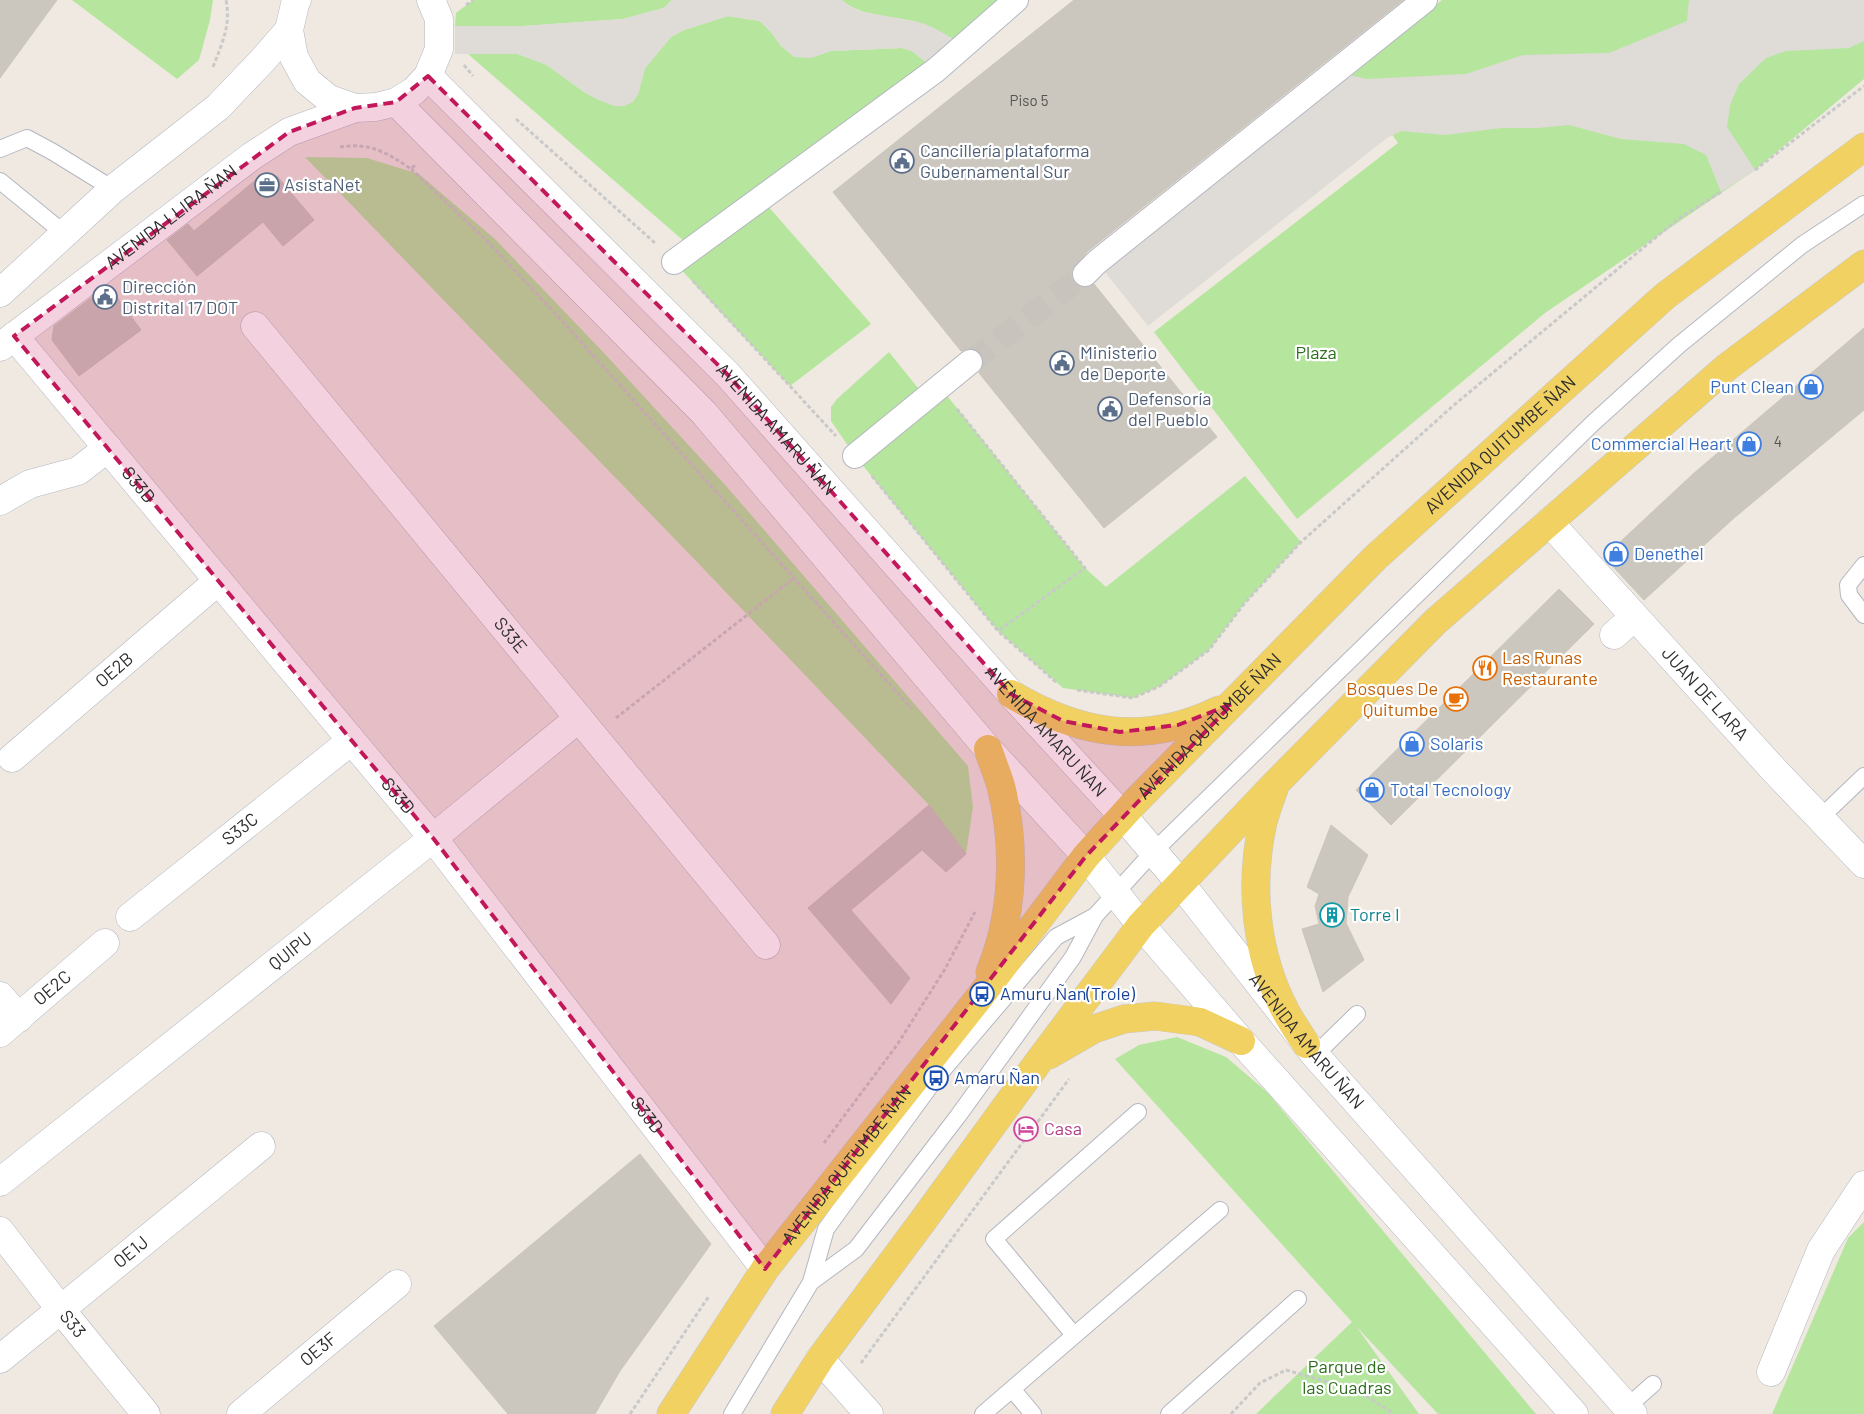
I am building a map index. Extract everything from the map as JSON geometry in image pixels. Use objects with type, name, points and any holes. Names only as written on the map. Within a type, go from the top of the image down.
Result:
[{"type":"main road","name":"AVENIDA QUITUMBE ÑAN","points":[[671,1414],[765,1269],[982,994],[1086,856],[1123,816],[1375,558],[1665,296],[1864,147]]},
{"type":"main road","points":[[785,1414],[820,1359],[1039,1060],[1141,925],[1276,783],[1435,622],[1727,367],[1864,264]]},
{"type":"main road","points":[[1012,694],[1036,709],[1063,721],[1120,732],[1178,726],[1232,704]]},
{"type":"main road","points":[[982,994],[995,962],[1004,929],[1009,895],[1011,860],[1008,822],[1000,785],[988,749]]},
{"type":"main road","points":[[1276,783],[1264,820],[1257,859],[1255,899],[1260,937],[1270,975],[1285,1011],[1311,1050]]},
{"type":"main road","points":[[1039,1060],[1094,1028],[1124,1019],[1155,1016],[1200,1022],[1241,1041]]},
{"type":"street","points":[[293,8],[294,57],[308,81],[329,99],[356,108],[376,107],[396,102],[414,91],[428,76],[439,49],[439,19],[431,0]]},
{"type":"street","points":[[674,262],[936,70],[1016,0]]},
{"type":"street","points":[[1085,274],[1097,262],[1425,0]]},
{"type":"street","points":[[0,293],[113,189],[218,107],[262,61],[293,8]]},
{"type":"street","name":"AVENIDA AMARU ÑAN","points":[[428,76],[728,375],[1123,816],[1181,884],[1311,1050],[1630,1411]]},
{"type":"street","points":[[396,102],[704,413],[988,749],[1086,856],[1141,925],[1241,1041],[1574,1414]]},
{"type":"street","name":"AVENIDA LLIRA ÑAN","points":[[7,342],[252,156],[289,132],[356,108]]},
{"type":"street","name":"S33E","points":[[255,326],[766,945]]},
{"type":"street","name":"S33D","points":[[7,342],[108,448],[433,838],[765,1269]]},
{"type":"street","points":[[855,456],[970,362]]},
{"type":"street","points":[[0,501],[30,484],[78,470],[108,448]]},
{"type":"street","name":"JUAN DE LARA","points":[[1549,522],[1634,617],[1766,778],[1820,818],[1864,864]]},
{"type":"street","name":"OE2B","points":[[12,758],[218,581]]},
{"type":"street","points":[[1614,635],[1634,617]]},
{"type":"street","name":"QUIPU","points":[[0,1182],[433,838],[586,727]]},
{"type":"street","name":"S33C","points":[[130,917],[351,741]]},
{"type":"street","name":"OE2C","points":[[9,1025],[105,943]]},
{"type":"street","points":[[0,996],[9,1025]]},
{"type":"street","name":"OE1J","points":[[0,1359],[261,1146]]},
{"type":"street","points":[[1771,1372],[1821,1250],[1864,1185]]},
{"type":"street","name":"S33","points":[[0,1231],[60,1310],[146,1414]]},
{"type":"street","name":"OE3F","points":[[242,1414],[397,1284]]},
{"type":"street","points":[[820,1359],[868,1414]]},
{"type":"lane","points":[[0,149],[27,138],[54,152],[113,189]]},
{"type":"lane","points":[[0,181],[65,234]]},
{"type":"lane","points":[[811,1282],[856,1249],[958,1116],[1073,957],[1095,916],[1154,852],[1622,397],[1679,345],[1802,245],[1864,204]]},
{"type":"lane","points":[[1864,565],[1848,585],[1849,595],[1864,615]]},
{"type":"lane","points":[[1820,818],[1864,776]]},
{"type":"lane","points":[[732,1414],[811,1282],[826,1229],[936,1078],[1056,937],[1095,916]]},
{"type":"lane","points":[[1311,1050],[1357,1014]]},
{"type":"lane","points":[[1074,1335],[994,1239],[1138,1112]]},
{"type":"lane","points":[[983,1414],[1220,1210]]},
{"type":"lane","points":[[1169,1414],[1298,1299]]},
{"type":"lane","points":[[1630,1411],[1653,1384]]},
{"type":"lane","points":[[1012,1389],[1032,1414]]},
{"type":"path","points":[[1755,170],[1864,86]]},
{"type":"path","points":[[411,169],[484,238],[554,312],[917,715]]},
{"type":"path","points":[[1072,689],[1133,698],[1160,686],[1208,650],[1244,604],[1301,542],[1454,405],[1678,219],[1721,192]]},
{"type":"path","points":[[940,387],[1084,568],[998,631]]},
{"type":"path","points":[[586,727],[794,578]]},
{"type":"path","points":[[822,1144],[897,1045],[945,969],[976,909]]},
{"type":"path","points":[[844,1386],[1073,1074]]},
{"type":"path","points":[[630,1414],[712,1291]]},
{"type":"path","points":[[1231,1414],[1260,1383],[1286,1370],[1359,1391],[1394,1414]]},
{"type":"highlighted area","points":[[428,76],[728,375],[1011,694],[1063,721],[1120,732],[1178,725],[1232,704],[1086,856],[765,1269],[433,838],[14,336],[289,132],[355,108],[396,102]]},
{"type":"green space","points":[[72,0],[213,0],[210,20],[199,60],[177,79]]},
{"type":"green space","points":[[473,0],[672,0],[664,8],[623,19],[524,26],[455,26],[456,13]]},
{"type":"green space","points":[[842,0],[1016,0],[959,49],[925,25],[910,20],[858,10]]},
{"type":"green space","name":"Plaza","points":[[1442,0],[1864,0],[1864,79],[1755,170],[1545,313],[1297,519],[1154,332],[1398,143],[1351,76]]},
{"type":"green space","points":[[728,16],[760,21],[781,46],[810,58],[831,51],[902,48],[912,51],[936,70],[761,198],[871,324],[790,386],[674,262],[692,248],[468,54],[518,54],[547,65],[584,92],[599,100],[632,102],[638,94],[645,68],[671,37],[684,30]]},
{"type":"green space","points":[[305,157],[367,158],[419,174],[496,240],[604,353],[727,487],[968,766],[973,807],[966,854],[929,805]]},
{"type":"green space","points":[[889,352],[926,398],[940,387],[1085,568],[1106,587],[1245,476],[1301,542],[1244,604],[1209,650],[1160,686],[1133,698],[1063,688],[998,631],[855,456],[831,421],[831,407],[837,399]]},
{"type":"green space","name":"Parque de las Cuadras","points":[[1177,1037],[1226,1057],[1267,1092],[1536,1414],[1438,1414],[1356,1326],[1419,1414],[1256,1414],[1352,1322],[1115,1059],[1139,1045]]},
{"type":"green space","points":[[1864,1222],[1864,1414],[1772,1414],[1848,1238]]},
{"type":"shaded area","points":[[672,0],[842,0],[859,11],[922,23],[934,28],[952,38],[959,49],[936,70],[912,51],[901,48],[831,51],[810,58],[794,57],[781,46],[760,21],[728,16],[684,30],[671,37],[645,68],[638,94],[633,102],[624,106],[614,106],[599,100],[584,92],[547,65],[518,54],[455,54],[455,26],[524,26],[623,19],[664,8]]},
{"type":"shaded area","points":[[1689,0],[1864,0],[1864,41],[1849,48],[1786,51],[1766,58],[1739,84],[1730,105],[1727,127],[1755,170],[1721,192],[1706,155],[1684,144],[1621,139],[1569,125],[1538,128],[1501,128],[1445,135],[1401,131],[1387,138],[1148,326],[1097,262],[1335,72],[1367,79],[1466,74],[1523,55],[1609,53],[1687,21]]},
{"type":"building","points":[[0,0],[57,0],[0,78]]},
{"type":"building","points":[[1074,0],[1403,0],[1088,251],[1072,270],[1072,278],[1076,284],[1088,287],[1094,284],[1217,437],[1104,528],[979,373],[984,360],[981,354],[974,349],[961,351],[833,192]]},
{"type":"building","points":[[277,176],[314,220],[283,246],[263,222],[197,276],[167,240],[188,224],[194,231],[258,178]]},
{"type":"building","points":[[108,285],[141,330],[79,376],[52,340],[54,326]]},
{"type":"building","points":[[1864,328],[1864,410],[1734,518],[1644,600],[1604,557],[1693,474]]},
{"type":"building","points":[[1559,589],[1594,624],[1391,825],[1356,790]]},
{"type":"building","points":[[929,805],[966,854],[946,872],[922,850],[851,910],[910,978],[891,1004],[808,908]]},
{"type":"building","name":"Torre I","points":[[1331,825],[1368,855],[1348,897],[1346,923],[1364,960],[1323,992],[1302,929],[1319,924],[1315,906],[1319,894],[1307,887]]},
{"type":"building","points":[[640,1154],[711,1244],[620,1371],[595,1414],[508,1414],[434,1326]]},
{"type":"tunnel","points":[[970,362],[1085,274]]},
{"type":"place","name":"Cancillería plataforma Gubernamental Sur","points":[[902,161]]},
{"type":"place","name":"AsistaNet","points":[[267,185]]},
{"type":"place","name":"Dirección Distrital 17 DOT","points":[[105,297]]},
{"type":"place","name":"Ministerio de Deporte","points":[[1062,363]]},
{"type":"place","name":"Punt Clean","points":[[1811,387]]},
{"type":"place","name":"Defensoría del Pueblo","points":[[1110,409]]},
{"type":"place","name":"Commercial Heart","points":[[1749,444]]},
{"type":"place","name":"Denethel","points":[[1616,554]]},
{"type":"place","name":"Las Runas Restaurante","points":[[1485,668]]},
{"type":"place","name":"Bosques De Quitumbe","points":[[1456,699]]},
{"type":"place","name":"Solaris","points":[[1412,744]]},
{"type":"place","name":"Total Tecnology","points":[[1372,790]]},
{"type":"place","name":"Torre I","points":[[1332,915]]},
{"type":"place","name":"Amuru Ñan(Trole)","points":[[982,994]]},
{"type":"place","name":"Amaru Ñan","points":[[936,1078]]},
{"type":"place","name":"Casa","points":[[1026,1129]]}]
